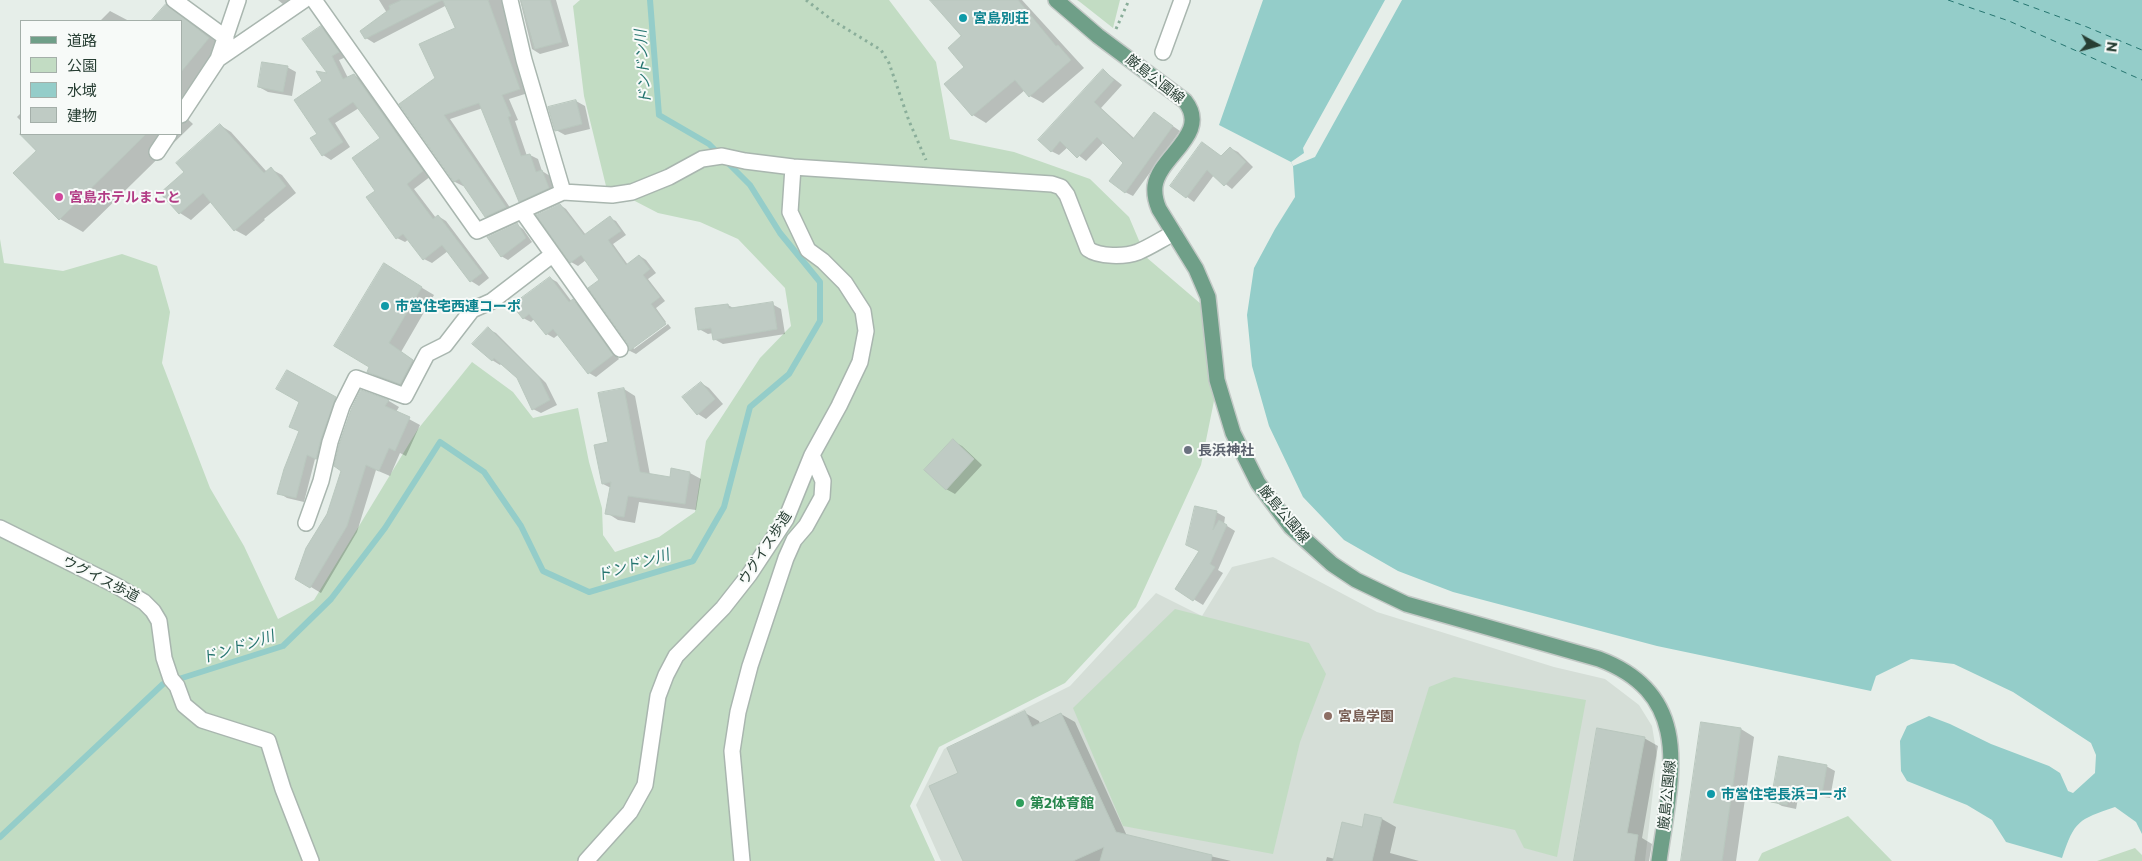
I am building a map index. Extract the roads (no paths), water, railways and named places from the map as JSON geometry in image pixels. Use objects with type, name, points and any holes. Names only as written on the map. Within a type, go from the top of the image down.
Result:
[{"type":"main road","name":"厳島公園線","points":[[1056,0],[1098,36],[1185,101],[1192,110],[1193,122],[1189,132],[1160,173],[1155,185],[1155,198],[1159,209],[1196,269],[1208,297],[1217,380],[1224,407],[1240,450],[1258,483],[1274,506],[1311,547],[1356,580],[1406,604],[1616,665],[1644,686],[1655,699],[1664,715],[1672,750],[1659,861]]},
{"type":"street","points":[[174,0],[226,38]]},
{"type":"street","points":[[182,113],[218,59],[238,0]]},
{"type":"street","points":[[218,59],[304,0]]},
{"type":"street","points":[[314,0],[477,231],[563,192],[612,195],[632,192],[669,177],[702,159],[722,156],[794,167],[1052,184],[1061,188],[1067,195],[1088,249],[1092,252],[1114,255],[1137,253],[1174,233]]},
{"type":"street","points":[[510,0],[524,60],[563,192]]},
{"type":"street","points":[[1163,52],[1182,0]]},
{"type":"street","points":[[156,152],[167,135]]},
{"type":"street","name":"ウグイス歩道","points":[[586,861],[630,812],[645,785],[658,696],[676,656],[723,608],[750,574],[786,518],[812,455],[840,406],[860,362],[866,331],[863,311],[845,283],[808,250],[790,212],[794,167]]},
{"type":"street","points":[[522,211],[620,349]]},
{"type":"street","points":[[306,523],[322,481],[330,442],[342,406],[356,378],[405,396],[427,354],[446,345],[472,310],[492,301],[552,255]]},
{"type":"street","points":[[742,861],[732,751],[738,712],[750,666],[786,558],[794,540],[806,526],[822,497],[823,481],[812,455]]},
{"type":"street","name":"ウグイス歩道","points":[[0,528],[115,585],[144,602],[153,611],[159,621],[164,658],[184,705],[202,720],[268,741],[283,789],[311,861]]},
{"type":"water","points":[[1263,0],[2142,0],[2142,834],[2136,822],[2115,807],[2093,815],[2080,823],[2071,836],[2062,858],[2006,842],[1992,820],[1967,805],[1907,781],[1901,771],[1900,741],[1907,726],[1929,716],[1991,744],[2049,766],[2060,773],[2068,791],[2073,793],[2095,773],[2096,755],[2091,743],[2013,692],[1954,664],[1911,659],[1876,676],[1871,691],[1657,646],[1453,592],[1398,571],[1344,540],[1303,497],[1269,426],[1252,366],[1247,315],[1254,268],[1295,197],[1293,166],[1291,162],[1219,125]]},
{"type":"waterway","name":"ドンドン川","points":[[0,837],[163,684],[283,646],[331,599],[385,528],[440,442],[484,472],[521,526],[543,571],[589,592],[693,561],[724,507],[750,407],[789,374],[820,321],[820,282],[780,233],[750,185],[709,144],[659,115],[650,0]]},
{"type":"place","name":"宮島別荘","points":[[963,18]]},
{"type":"place","name":"宮島ホテルまこと","points":[[59,197]]},
{"type":"place","name":"市営住宅西連コーポ","points":[[385,306]]},
{"type":"place","name":"長浜神社","points":[[1188,450]]},
{"type":"place","name":"宮島学園","points":[[1328,716]]},
{"type":"place","name":"市営住宅長浜コーポ","points":[[1711,794]]},
{"type":"place","name":"第2体育館","points":[[1020,803]]}]
